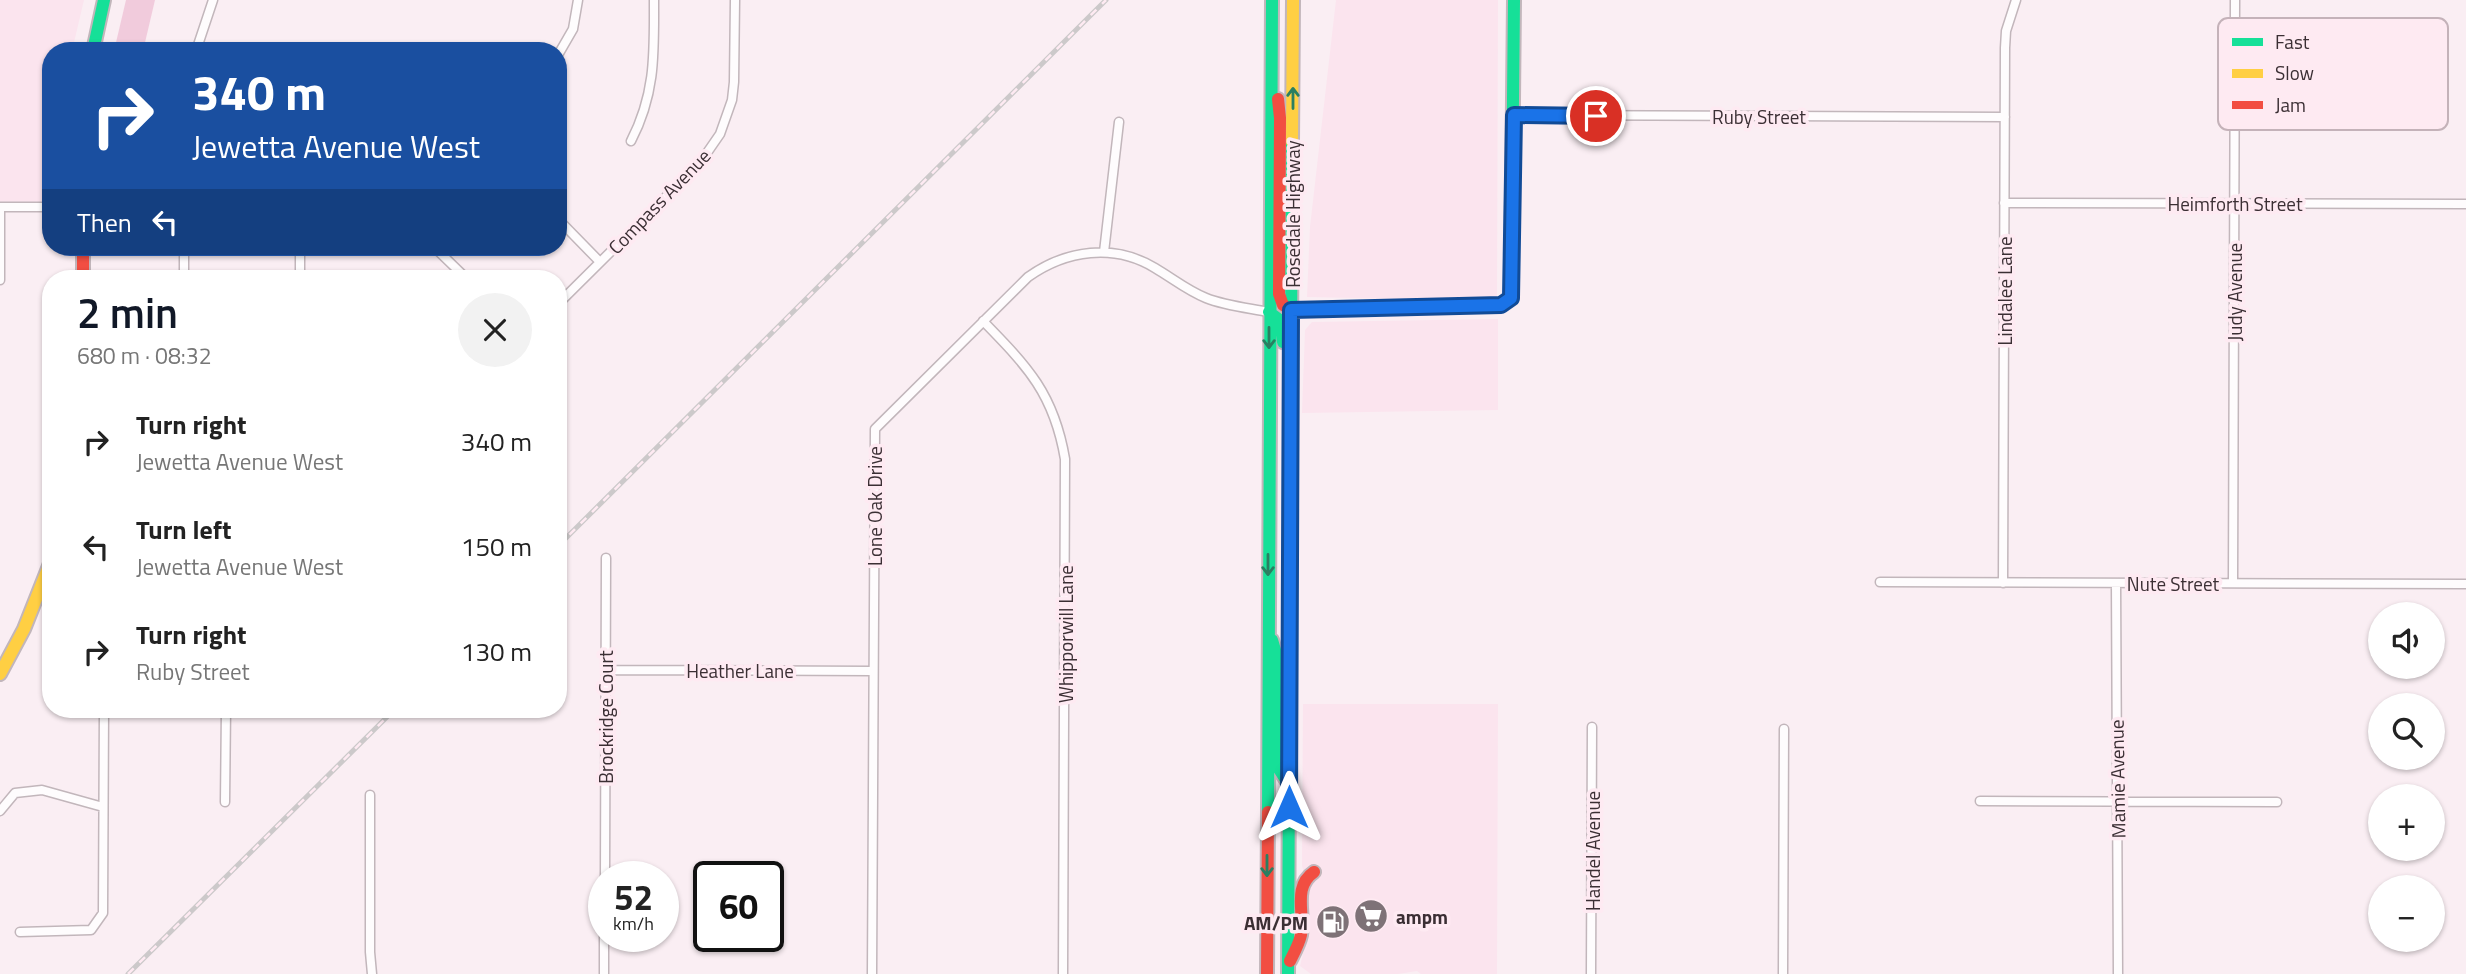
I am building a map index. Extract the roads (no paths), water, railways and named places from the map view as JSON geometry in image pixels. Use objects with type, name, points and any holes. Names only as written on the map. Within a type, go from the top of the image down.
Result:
[{"type":"main road","points":[[95,42],[104,0]]},
{"type":"main road","name":"Rosedale Highway","points":[[1266,974],[1272,0]]},
{"type":"main road","name":"Rosedale Highway","points":[[1288,971],[1293,0]]},
{"type":"main road","points":[[1272,68],[1280,118],[1279,294],[1283,305],[1291,310],[1501,305],[1511,298],[1514,0]]},
{"type":"main road","points":[[1269,312],[1281,321],[1283,328],[1283,431],[1290,460]]},
{"type":"main road","points":[[0,674],[24,629],[42,584]]},
{"type":"main road","points":[[1268,626],[1277,657],[1279,769],[1289,784]]},
{"type":"main road","points":[[1288,971],[1301,934],[1301,883],[1306,875],[1314,872]]},
{"type":"street","points":[[199,42],[213,0]]},
{"type":"street","points":[[566,42],[573,29],[578,0]]},
{"type":"street","points":[[631,141],[651,90],[654,70],[654,0]]},
{"type":"street","name":"Compass Avenue","points":[[567,295],[699,163],[720,134],[729,109],[734,82],[735,0]]},
{"type":"street","name":"Lindalee Lane","points":[[2003,583],[2005,48],[2016,0]]},
{"type":"street","name":"Judy Avenue","points":[[2235,0],[2235,18]]},
{"type":"street","name":"Ruby Street","points":[[1514,115],[2005,117]]},
{"type":"street","points":[[1104,252],[1119,122]]},
{"type":"street","name":"Judy Avenue","points":[[2233,583],[2234,130]]},
{"type":"street","name":"Heimforth Street","points":[[2004,203],[2466,204]]},
{"type":"street","points":[[0,280],[0,207],[42,207]]},
{"type":"street","points":[[567,228],[600,262]]},
{"type":"street","name":"Lone Oak Drive","points":[[872,974],[875,429],[1020,285],[1041,268],[1073,255],[1104,252],[1139,260],[1208,299],[1269,312]]},
{"type":"street","points":[[443,256],[458,270]]},
{"type":"street","name":"Whipporwill Lane","points":[[983,321],[1021,359],[1044,392],[1054,414],[1065,459],[1063,974]]},
{"type":"street","name":"Brockridge Court","points":[[605,861],[606,558]]},
{"type":"street","name":"Nute Street","points":[[1880,582],[2466,584]]},
{"type":"street","name":"Mamie Avenue","points":[[2116,583],[2118,974]]},
{"type":"street","name":"Heather Lane","points":[[606,670],[873,670]]},
{"type":"street","points":[[20,932],[91,930],[103,913],[104,718]]},
{"type":"street","points":[[225,802],[226,718]]},
{"type":"street","name":"Handel Avenue","points":[[1591,974],[1592,727]]},
{"type":"street","points":[[1783,974],[1784,729]]},
{"type":"street","points":[[0,811],[15,793],[42,790],[103,807]]},
{"type":"street","points":[[370,795],[372,974]]},
{"type":"street","points":[[1980,801],[2277,802]]},
{"type":"street","points":[[604,952],[604,974]]},
{"type":"railway","points":[[567,537],[1106,0]]},
{"type":"railway","points":[[128,974],[386,718]]},
{"type":"place","name":"ampm","points":[[1371,916]]},
{"type":"place","name":"AM/PM","points":[[1333,922]]}]
